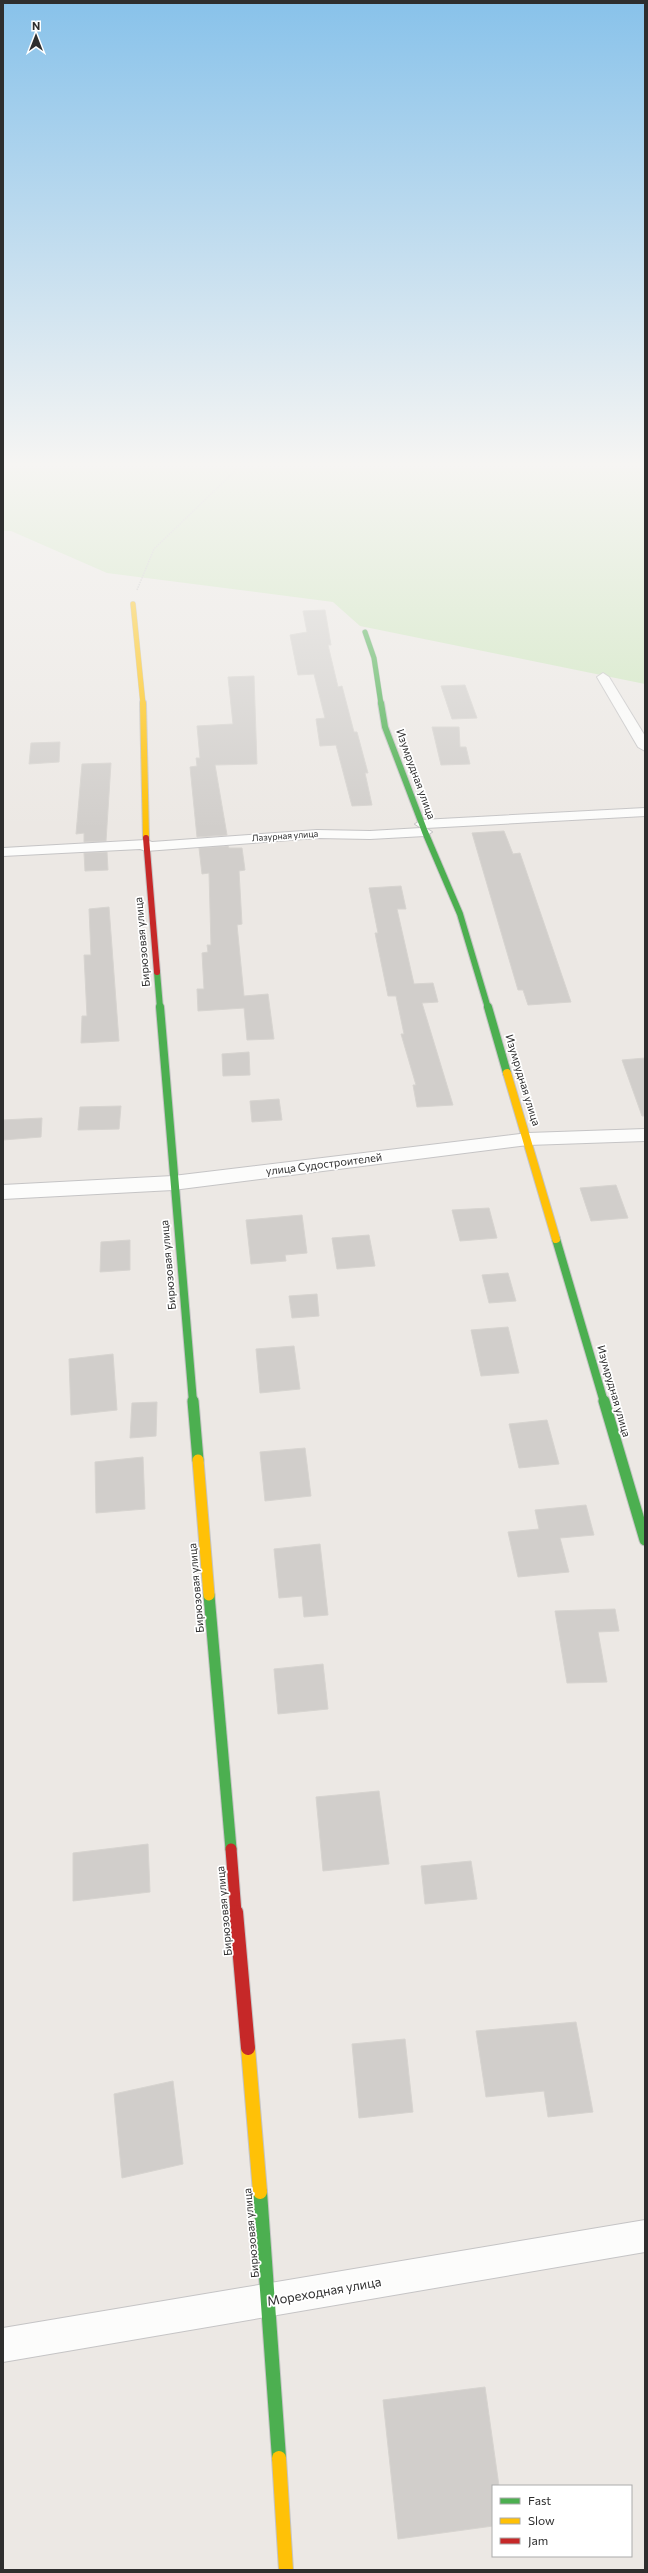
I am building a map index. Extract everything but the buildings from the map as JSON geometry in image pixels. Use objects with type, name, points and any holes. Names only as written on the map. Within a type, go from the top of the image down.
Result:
[{"type":"street","name":"Бирюзовая улица","points":[[133,604],[144,712],[146,845],[269,2300],[286,2570]]},
{"type":"street","name":"Изумрудная улица","points":[[365,632],[374,658],[385,727],[423,828],[460,914],[528,1139],[645,1540]]},
{"type":"street","points":[[603,677],[645,747]]},
{"type":"street","name":"Лазурная улица","points":[[3,852],[146,845],[214,844],[256,837],[287,835],[370,835],[423,828],[645,812]]},
{"type":"street","name":"улица Судостроителей","points":[[3,1192],[174,1183],[528,1139],[645,1135]]},
{"type":"street","name":"Мореходная улица","points":[[3,2345],[645,2236]]},
{"type":"path","points":[[133,604],[139,588]]},
{"type":"green space","points":[[224,588],[645,588],[645,684],[360,626],[333,602]]},
{"type":"traffic: fast","points":[[365,632],[374,658],[385,727],[425,832],[460,914],[507,1073]]},
{"type":"traffic: fast","points":[[157,972],[198,1460]]},
{"type":"traffic: fast","points":[[556,1239],[645,1540]]},
{"type":"traffic: fast","points":[[209,1595],[231,1849]]},
{"type":"traffic: fast","points":[[260,2192],[279,2458]]},
{"type":"traffic: slow","points":[[133,604],[144,712],[146,838]]},
{"type":"traffic: slow","points":[[507,1073],[556,1239]]},
{"type":"traffic: slow","points":[[198,1460],[209,1595]]},
{"type":"traffic: slow","points":[[248,2048],[260,2192]]},
{"type":"traffic: slow","points":[[279,2458],[286,2570]]},
{"type":"traffic: jam","points":[[146,838],[157,972]]},
{"type":"traffic: jam","points":[[231,1849],[248,2048]]}]
